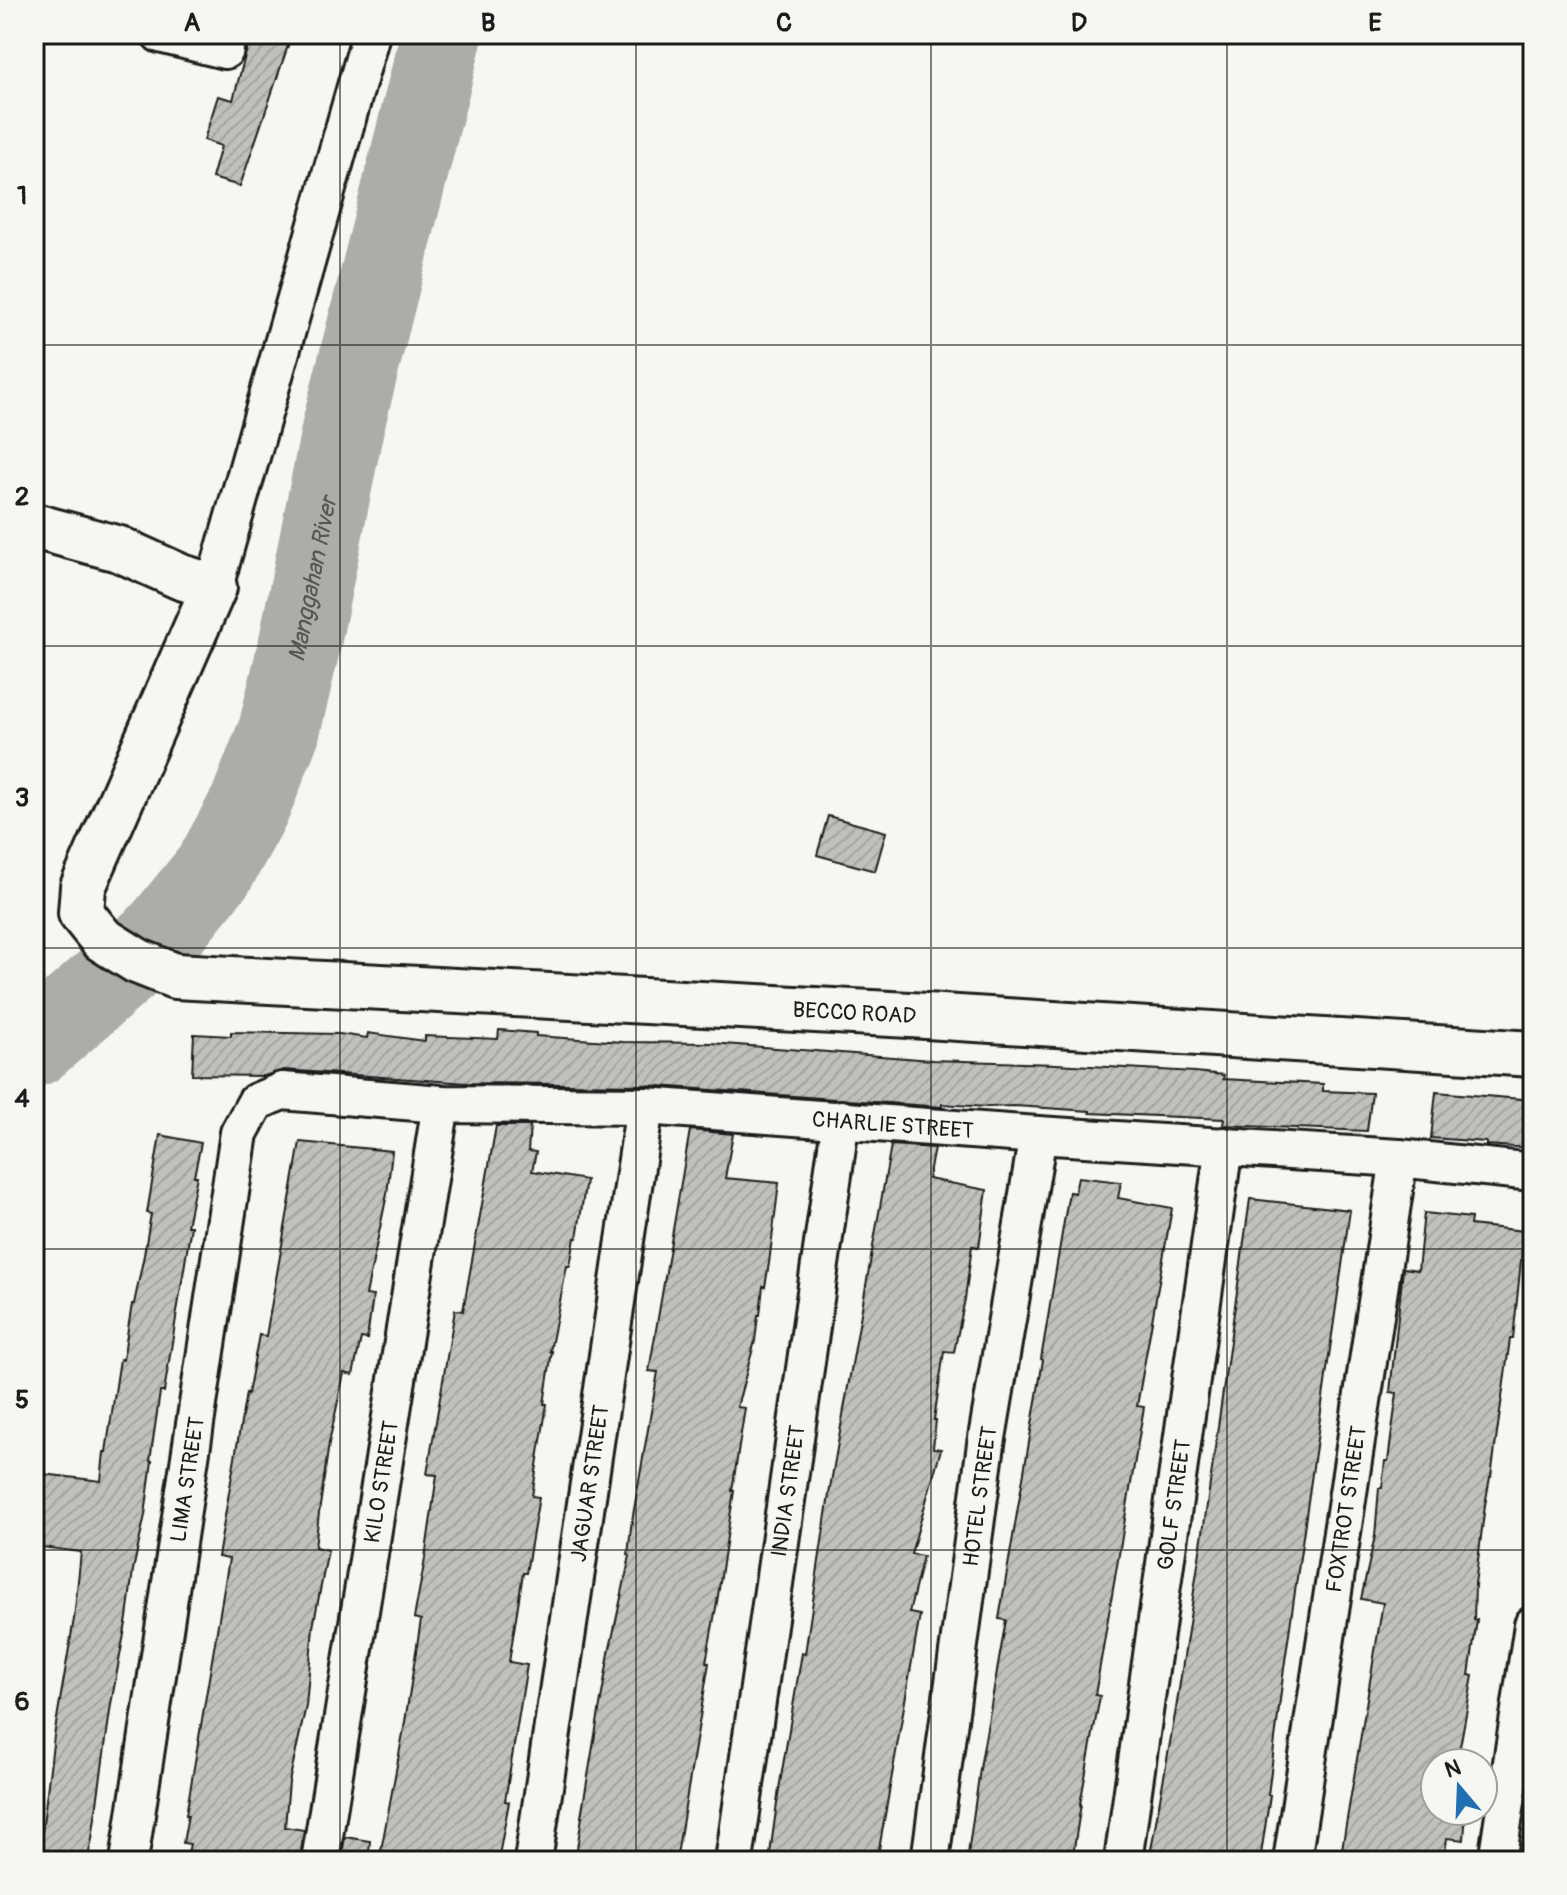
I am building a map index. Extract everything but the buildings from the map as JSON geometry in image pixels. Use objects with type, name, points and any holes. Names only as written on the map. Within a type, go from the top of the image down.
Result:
[{"type":"street","points":[[160,34],[225,50]]},
{"type":"street","points":[[34,526],[119,549],[181,577],[214,587],[371,34]]},
{"type":"street","name":"BECCO ROAD","points":[[214,587],[83,887],[81,913],[102,939],[137,961],[175,976],[894,1014],[1533,1054]]},
{"type":"street","name":"CHARLIE STREET","points":[[256,1102],[282,1091],[441,1104],[645,1106],[1399,1158],[1533,1172]]},
{"type":"street","name":"LIMA STREET","points":[[129,1861],[239,1133],[256,1102]]},
{"type":"street","name":"KILO STREET","points":[[320,1861],[441,1104]]},
{"type":"street","name":"JAGUAR STREET","points":[[533,1861],[645,1106]]},
{"type":"street","name":"INDIA STREET","points":[[734,1861],[841,1119]]},
{"type":"street","name":"HOTEL STREET","points":[[930,1861],[986,1444],[1038,1135]]},
{"type":"street","name":"GOLF STREET","points":[[1123,1861],[1224,1146]]},
{"type":"street","name":"FOXTROT STREET","points":[[1292,1861],[1399,1158]]},
{"type":"street","points":[[1497,1861],[1531,1644]]},
{"type":"waterway","name":"Manggahan River","points":[[34,1046],[162,934],[215,869],[250,805],[279,731],[343,426],[442,34]]}]
